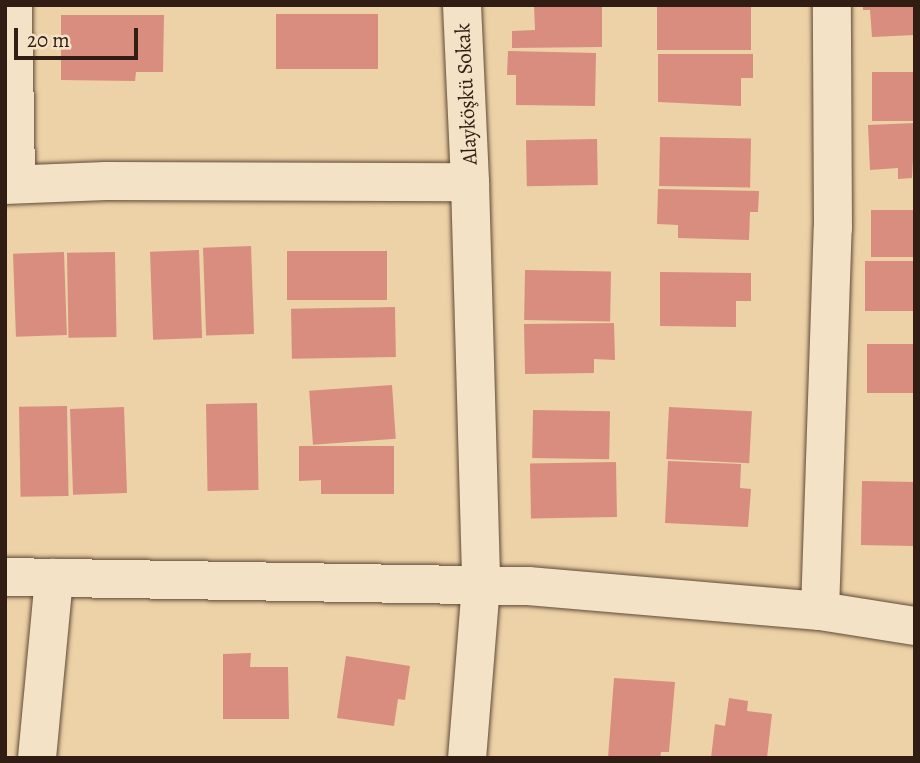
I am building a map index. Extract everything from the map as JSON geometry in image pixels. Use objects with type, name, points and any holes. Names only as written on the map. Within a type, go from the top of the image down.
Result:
[{"type":"street","points":[[13,5],[10,185],[106,181],[470,182]]},
{"type":"street","name":"Alayköşkü Sokak","points":[[462,5],[470,182],[481,585],[467,758]]},
{"type":"street","points":[[820,611],[833,228],[832,5]]},
{"type":"street","points":[[5,577],[481,585],[820,611],[915,626]]},
{"type":"street","points":[[37,758],[54,578]]},
{"type":"building","points":[[534,5],[602,5],[602,47],[512,48],[512,31],[535,30]]},
{"type":"building","points":[[657,5],[751,5],[751,50],[657,50]]},
{"type":"building","points":[[863,5],[915,5],[915,35],[872,37],[870,10],[863,10]]},
{"type":"building","points":[[276,14],[378,14],[378,69],[276,69]]},
{"type":"building","points":[[61,15],[164,15],[163,72],[136,72],[135,81],[61,80]]},
{"type":"building","points":[[508,51],[596,53],[595,106],[516,105],[516,75],[507,75]]},
{"type":"building","points":[[658,54],[753,54],[753,78],[741,78],[741,106],[658,102]]},
{"type":"building","points":[[872,72],[915,72],[915,121],[872,121]]},
{"type":"building","points":[[915,123],[912,178],[898,179],[898,168],[870,170],[868,125]]},
{"type":"building","points":[[660,137],[751,139],[750,188],[659,186]]},
{"type":"building","points":[[597,139],[598,185],[527,186],[526,140]]},
{"type":"building","points":[[658,189],[759,191],[758,212],[750,212],[749,240],[678,238],[678,225],[657,224]]},
{"type":"building","points":[[871,210],[915,210],[915,257],[871,257]]},
{"type":"building","points":[[251,246],[254,334],[206,336],[203,248]]},
{"type":"building","points":[[199,250],[202,338],[153,340],[150,252]]},
{"type":"building","points":[[287,251],[387,251],[387,300],[287,300]]},
{"type":"building","points":[[64,252],[67,335],[16,337],[13,254]]},
{"type":"building","points":[[115,252],[116,337],[68,338],[67,253]]},
{"type":"building","points":[[865,261],[915,261],[915,311],[865,311]]},
{"type":"building","points":[[525,270],[611,272],[610,321],[524,320]]},
{"type":"building","points":[[660,272],[751,273],[751,301],[736,301],[736,327],[660,326]]},
{"type":"building","points":[[395,307],[396,357],[292,359],[291,309]]},
{"type":"building","points":[[614,323],[615,360],[594,359],[594,373],[525,374],[524,324]]},
{"type":"building","points":[[867,344],[915,344],[915,393],[867,393]]},
{"type":"building","points":[[392,385],[396,439],[313,445],[309,391]]},
{"type":"building","points":[[257,403],[259,490],[208,491],[206,404]]},
{"type":"building","points":[[67,406],[69,496],[21,497],[19,407]]},
{"type":"building","points":[[124,407],[127,493],[73,495],[70,409]]},
{"type":"building","points":[[669,407],[752,411],[749,463],[666,459]]},
{"type":"building","points":[[533,410],[610,411],[609,459],[532,458]]},
{"type":"building","points":[[299,446],[394,446],[394,494],[321,494],[321,480],[299,481]]},
{"type":"building","points":[[668,461],[741,464],[740,488],[751,489],[748,527],[665,523]]},
{"type":"building","points":[[616,462],[617,517],[531,518],[530,464]]},
{"type":"building","points":[[862,481],[915,482],[914,546],[861,545]]},
{"type":"building","points":[[251,653],[250,667],[288,667],[289,719],[223,719],[223,654]]},
{"type":"building","points":[[346,656],[410,666],[405,700],[398,699],[394,726],[337,718]]},
{"type":"building","points":[[614,678],[675,682],[669,752],[661,752],[660,758],[608,758]]},
{"type":"building","points":[[729,698],[748,701],[747,711],[772,714],[767,758],[711,758],[715,724],[725,726]]}]
